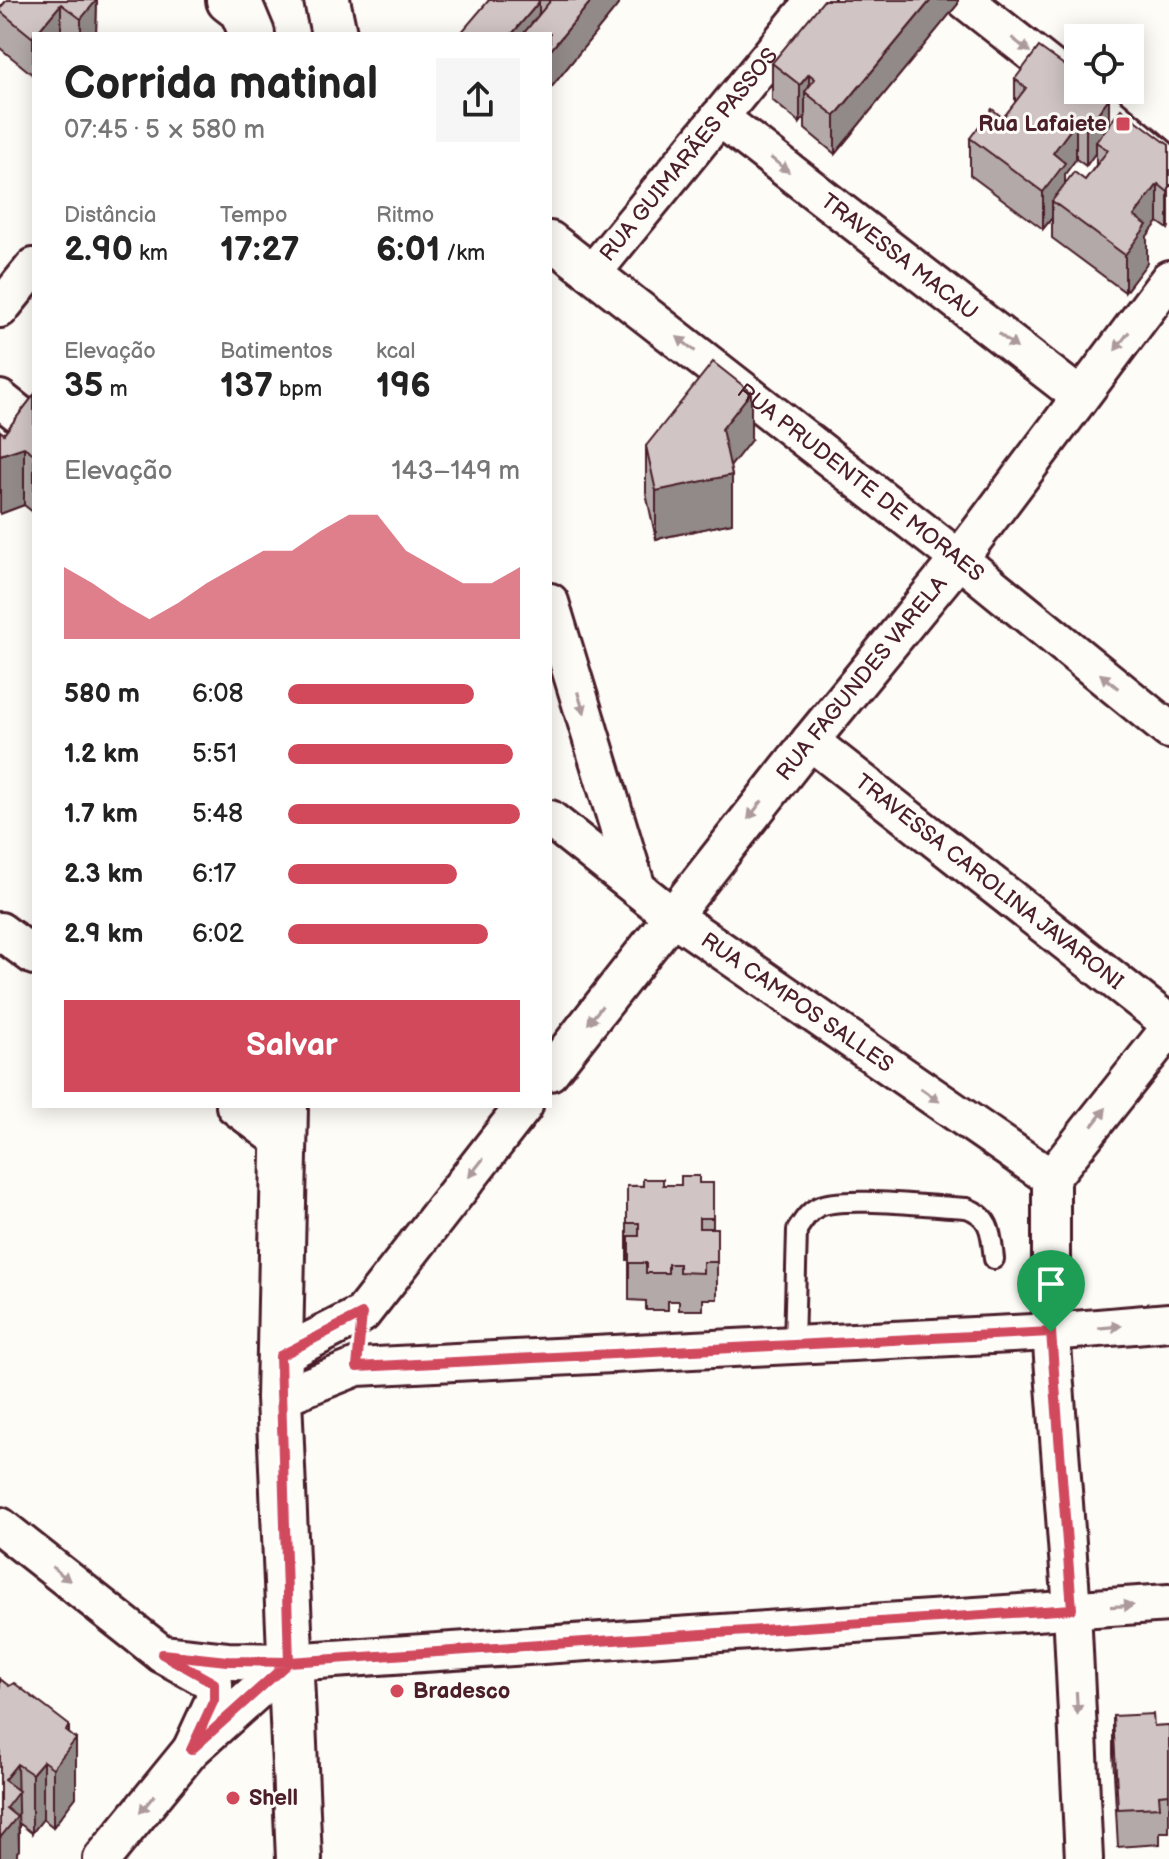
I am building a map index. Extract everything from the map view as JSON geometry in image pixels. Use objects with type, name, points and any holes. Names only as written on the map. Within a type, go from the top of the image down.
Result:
[{"type":"main road","points":[[327,0],[334,32]]},
{"type":"main road","points":[[285,1124],[280,1377],[299,1859]]},
{"type":"street","name":"RUA GUIMARÃES PASSOS","points":[[594,271],[815,0]]},
{"type":"street","points":[[965,0],[1064,79]]},
{"type":"street","points":[[1095,104],[1169,166]]},
{"type":"street","name":"TRAVESSA MACAU","points":[[719,117],[1079,396]]},
{"type":"street","name":"RUA PRUDENTE DE MORAES","points":[[552,241],[594,271],[959,559],[1169,730]]},
{"type":"street","points":[[0,309],[32,269]]},
{"type":"street","name":"RUA FAGUNDES VARELA","points":[[552,1069],[810,741],[959,559],[1169,279]]},
{"type":"street","points":[[0,399],[32,424]]},
{"type":"street","points":[[552,609],[637,888]]},
{"type":"street","name":"TRAVESSA CAROLINA JAVARONI","points":[[810,741],[1169,1026]]},
{"type":"street","name":"RUA CAMPOS SALLES","points":[[552,821],[672,916],[1051,1178]]},
{"type":"street","points":[[0,931],[32,955]]},
{"type":"street","points":[[1084,1859],[1072,1609],[1051,1332],[1051,1178],[1169,1026]]},
{"type":"street","points":[[241,1108],[285,1124]]},
{"type":"street","points":[[280,1377],[362,1314],[522,1108]]},
{"type":"street","points":[[357,1367],[362,1314]]},
{"type":"street","points":[[280,1377],[357,1367],[1051,1332],[1169,1322]]},
{"type":"street","points":[[0,1526],[162,1654],[214,1683],[214,1700],[191,1750]]},
{"type":"street","points":[[162,1654],[227,1661],[289,1662],[1169,1603]]},
{"type":"street","points":[[102,1859],[191,1750],[289,1662]]},
{"type":"lane","points":[[794,1345],[797,1230],[806,1216],[819,1206],[840,1202],[967,1208],[982,1214],[990,1227],[994,1259]]},
{"type":"building","points":[[7,0],[96,1],[81,19],[61,4],[38,32],[32,32],[32,37],[0,8]]},
{"type":"building","points":[[489,0],[539,2],[514,32],[462,32]]},
{"type":"building","points":[[551,0],[592,0],[552,49],[552,32],[525,32]]},
{"type":"building","points":[[824,0],[931,0],[835,116],[805,92],[815,79],[809,74],[800,85],[772,63]]},
{"type":"building","points":[[1039,47],[1064,65],[1064,104],[1105,104],[1086,129],[1076,122],[1053,153],[1065,163],[1043,192],[970,138],[992,109],[1003,118],[1026,88],[1015,79]]},
{"type":"building","points":[[1121,109],[1169,145],[1169,190],[1158,184],[1134,216],[1147,225],[1125,255],[1052,201],[1074,172],[1085,180],[1108,150],[1096,142]]},
{"type":"building","points":[[713,362],[751,392],[722,429],[732,475],[656,491],[646,446]]},
{"type":"building","points":[[32,398],[32,453],[24,447],[0,455],[0,431],[4,434]]},
{"type":"building","points":[[681,1176],[699,1176],[699,1183],[713,1183],[713,1218],[699,1218],[699,1228],[717,1228],[717,1262],[703,1262],[703,1273],[679,1272],[679,1264],[668,1264],[668,1273],[646,1273],[646,1263],[629,1263],[629,1236],[639,1236],[639,1223],[627,1223],[627,1186],[643,1186],[643,1179],[663,1179],[663,1185],[681,1185]]},
{"type":"building","points":[[0,1679],[9,1686],[14,1683],[69,1725],[66,1731],[76,1739],[53,1768],[43,1761],[32,1774],[17,1764],[4,1780],[19,1791],[6,1808],[17,1817],[0,1838]]},
{"type":"building","points":[[1153,1714],[1154,1726],[1169,1725],[1169,1794],[1159,1795],[1160,1807],[1118,1809],[1113,1716]]},
{"type":"place","name":"Rua Lafaiete","points":[[1123,124]]},
{"type":"place","name":"Bradesco","points":[[397,1691]]},
{"type":"place","name":"Shell","points":[[233,1798]]},
{"type":"route","points":[[1051,1332],[357,1367],[362,1314],[316,1336],[280,1356],[289,1662],[236,1706],[191,1750],[214,1700],[214,1683],[162,1654],[227,1661],[289,1662],[1072,1609],[1051,1332]]}]
